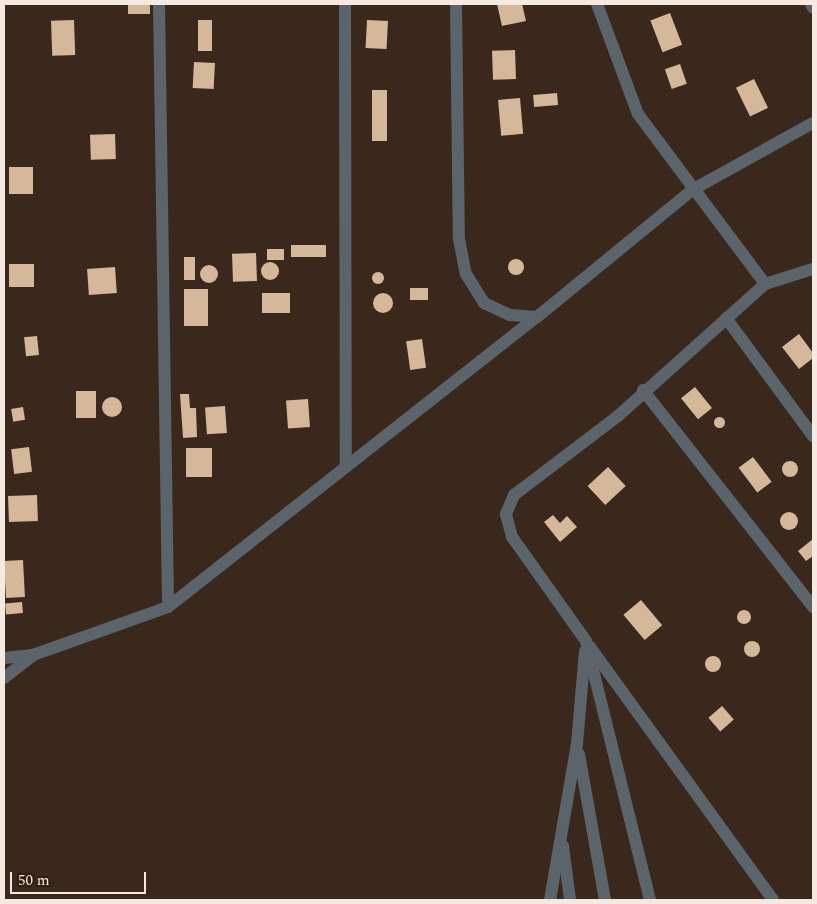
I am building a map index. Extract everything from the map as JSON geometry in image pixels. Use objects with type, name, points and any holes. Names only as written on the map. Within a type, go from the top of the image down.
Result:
[{"type":"street","points":[[160,4],[168,607]]},
{"type":"street","points":[[345,4],[346,464]]},
{"type":"street","points":[[456,4],[459,239],[466,274],[484,303],[510,315],[537,317]]},
{"type":"street","points":[[597,4],[638,114],[692,190],[766,284]]},
{"type":"street","points":[[812,4],[813,8]]},
{"type":"street","points":[[4,658],[33,655],[168,607],[346,464],[537,317],[692,190],[813,123]]},
{"type":"street","points":[[773,900],[512,537],[506,514],[514,495],[618,416],[643,390],[766,284],[813,269]]},
{"type":"street","points":[[726,318],[813,436]]},
{"type":"street","points":[[643,390],[813,607]]},
{"type":"street","points":[[550,900],[577,744],[586,641]]},
{"type":"street","points":[[586,641],[650,900]]},
{"type":"street","points":[[4,678],[33,655]]},
{"type":"street","points":[[577,744],[605,900]]},
{"type":"street","points":[[561,834],[570,900]]},
{"type":"building","points":[[128,4],[150,4],[150,14],[128,14]]},
{"type":"building","points":[[497,4],[522,4],[526,21],[502,26]]},
{"type":"building","points":[[670,13],[682,45],[663,52],[650,21]]},
{"type":"building","points":[[74,20],[75,55],[52,56],[51,21]]},
{"type":"building","points":[[198,20],[212,20],[212,51],[198,51]]},
{"type":"building","points":[[367,20],[388,21],[387,49],[366,48]]},
{"type":"building","points":[[515,50],[516,79],[493,80],[492,51]]},
{"type":"building","points":[[194,62],[215,63],[214,89],[193,88]]},
{"type":"building","points":[[680,64],[687,84],[672,89],[665,69]]},
{"type":"building","points":[[754,79],[768,108],[750,117],[736,88]]},
{"type":"building","points":[[372,90],[387,90],[387,141],[372,141]]},
{"type":"building","points":[[557,93],[558,105],[534,107],[533,95]]},
{"type":"building","points":[[520,98],[523,134],[501,136],[498,100]]},
{"type":"building","points":[[115,134],[116,159],[91,160],[90,135]]},
{"type":"building","points":[[9,167],[33,167],[33,194],[9,194]]},
{"type":"building","points":[[291,245],[326,245],[326,257],[291,257]]},
{"type":"building","points":[[267,249],[284,249],[284,260],[267,260]]},
{"type":"building","points":[[256,253],[257,281],[233,282],[232,254]]},
{"type":"building","points":[[184,257],[195,257],[195,280],[184,280]]},
{"type":"building","points":[[516,259],[522,261],[524,267],[522,273],[516,275],[510,273],[508,267],[510,261]]},
{"type":"building","points":[[270,262],[276,265],[279,271],[276,277],[270,280],[264,277],[261,271],[264,265]]},
{"type":"building","points":[[9,264],[34,264],[34,287],[9,287]]},
{"type":"building","points":[[209,265],[215,268],[218,274],[215,280],[209,283],[203,280],[200,274],[203,268]]},
{"type":"building","points":[[115,267],[117,293],[89,295],[87,269]]},
{"type":"building","points":[[378,272],[384,278],[378,284],[372,278]]},
{"type":"building","points":[[410,288],[428,288],[428,300],[410,300]]},
{"type":"building","points":[[184,289],[208,289],[208,326],[184,326]]},
{"type":"building","points":[[262,293],[290,293],[290,313],[262,313]]},
{"type":"building","points":[[383,293],[390,296],[393,303],[390,310],[383,313],[376,310],[373,303],[376,296]]},
{"type":"building","points":[[799,334],[813,353],[813,358],[799,369],[782,347]]},
{"type":"building","points":[[37,336],[39,355],[26,356],[24,337]]},
{"type":"building","points":[[422,339],[426,368],[410,370],[406,341]]},
{"type":"building","points":[[695,387],[712,408],[698,419],[681,398]]},
{"type":"building","points":[[76,391],[96,391],[96,418],[76,418]]},
{"type":"building","points":[[180,394],[189,394],[190,408],[196,408],[197,437],[183,438]]},
{"type":"building","points":[[112,397],[119,400],[122,407],[119,414],[112,417],[105,414],[102,407],[105,400]]},
{"type":"building","points":[[308,399],[310,427],[288,428],[286,401]]},
{"type":"building","points":[[225,406],[227,433],[207,434],[205,407]]},
{"type":"building","points":[[23,407],[25,420],[13,422],[11,409]]},
{"type":"building","points":[[719,416],[725,422],[719,428],[713,422]]},
{"type":"building","points":[[29,447],[32,472],[14,474],[11,449]]},
{"type":"building","points":[[186,448],[212,448],[212,477],[186,477]]},
{"type":"building","points":[[753,457],[772,482],[757,493],[739,468]]},
{"type":"building","points":[[790,461],[798,469],[790,477],[782,469]]},
{"type":"building","points":[[608,467],[626,486],[605,505],[588,486]]},
{"type":"building","points":[[37,495],[38,521],[9,522],[8,496]]},
{"type":"building","points":[[789,512],[795,515],[798,521],[795,527],[789,530],[783,527],[780,521],[783,515]]},
{"type":"building","points":[[553,515],[560,523],[567,516],[577,527],[560,542],[544,522]]},
{"type":"building","points":[[813,539],[813,556],[806,561],[798,551]]},
{"type":"building","points":[[23,560],[25,597],[6,598],[4,561]]},
{"type":"building","points":[[641,600],[662,625],[645,640],[623,615]]},
{"type":"building","points":[[22,602],[23,613],[6,614],[5,603]]},
{"type":"building","points":[[741,610],[747,610],[751,617],[747,624],[741,624],[737,620],[737,614]]},
{"type":"building","points":[[752,641],[758,643],[760,649],[758,655],[752,657],[746,655],[744,649],[746,643]]},
{"type":"building","points":[[710,656],[716,656],[721,661],[719,670],[710,672],[705,667],[705,661]]},
{"type":"building","points":[[722,706],[734,720],[720,731],[708,718]]}]
